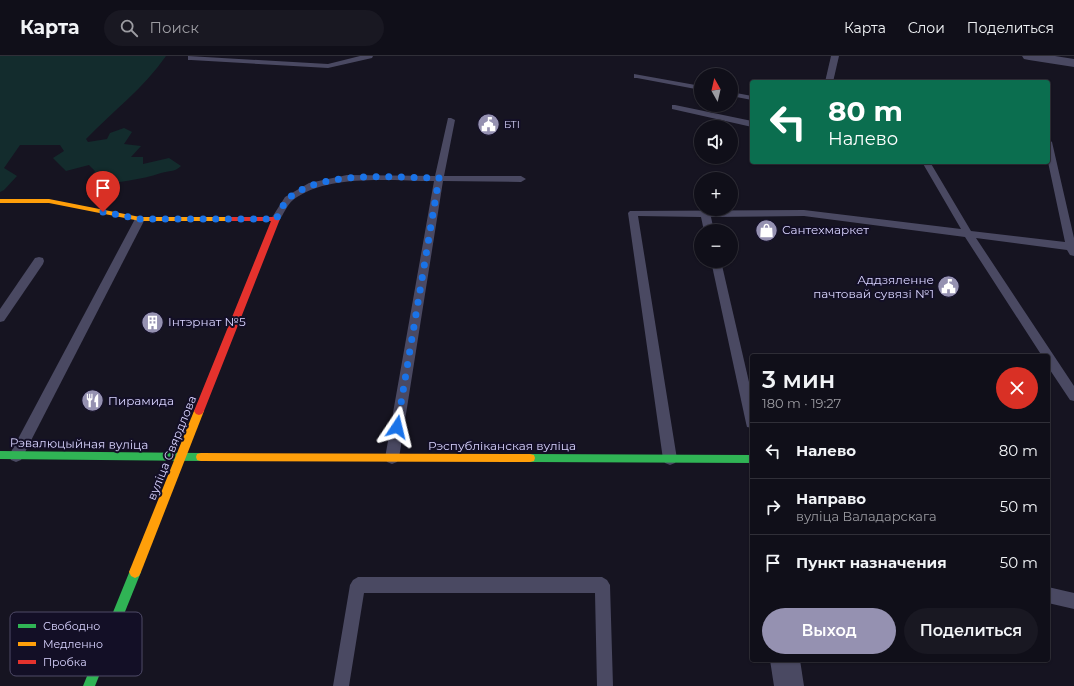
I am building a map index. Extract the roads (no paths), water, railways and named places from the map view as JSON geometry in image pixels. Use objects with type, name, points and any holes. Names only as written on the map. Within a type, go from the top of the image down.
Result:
[{"type":"street","points":[[1029,56],[1074,63]]},
{"type":"street","points":[[0,201],[49,201],[140,219],[276,219]]},
{"type":"street","name":"вуліца Свярдлова","points":[[119,612],[276,219]]},
{"type":"street","name":"Рэвалюцыйная вуліца","points":[[0,455],[181,457]]},
{"type":"street","name":"Рэспубліканская вуліца","points":[[181,457],[750,459]]},
{"type":"street","points":[[785,662],[789,686]]},
{"type":"street","name":"вуліца Свярдлова","points":[[89,686],[93,676]]},
{"type":"lane","points":[[191,58],[328,66],[369,56]]},
{"type":"lane","points":[[829,80],[835,56]]},
{"type":"lane","points":[[637,76],[694,87]]},
{"type":"lane","points":[[738,95],[750,98]]},
{"type":"lane","points":[[675,107],[750,124]]},
{"type":"lane","points":[[392,458],[439,178],[451,120]]},
{"type":"lane","points":[[738,214],[804,213],[1073,249],[1050,151]]},
{"type":"lane","points":[[927,164],[969,235],[1047,354]]},
{"type":"lane","points":[[276,219],[288,199],[312,185],[347,178],[521,179]]},
{"type":"lane","points":[[670,459],[633,213],[694,214]]},
{"type":"lane","points":[[16,456],[140,219]]},
{"type":"lane","points":[[0,318],[39,261]]},
{"type":"lane","points":[[718,268],[750,414]]},
{"type":"lane","points":[[1050,359],[1074,396]]},
{"type":"lane","points":[[341,686],[358,585],[602,585],[605,686]]},
{"type":"lane","points":[[1050,595],[1074,601]]},
{"type":"place","name":"БТІ","points":[[488,124]]},
{"type":"place","name":"Сантехмаркет","points":[[767,230]]},
{"type":"place","name":"Аддзяленне пачтовай сувязі №1","points":[[949,287]]},
{"type":"place","name":"Інтэрнат №5","points":[[153,322]]},
{"type":"place","name":"Пирамида","points":[[92,401]]}]
